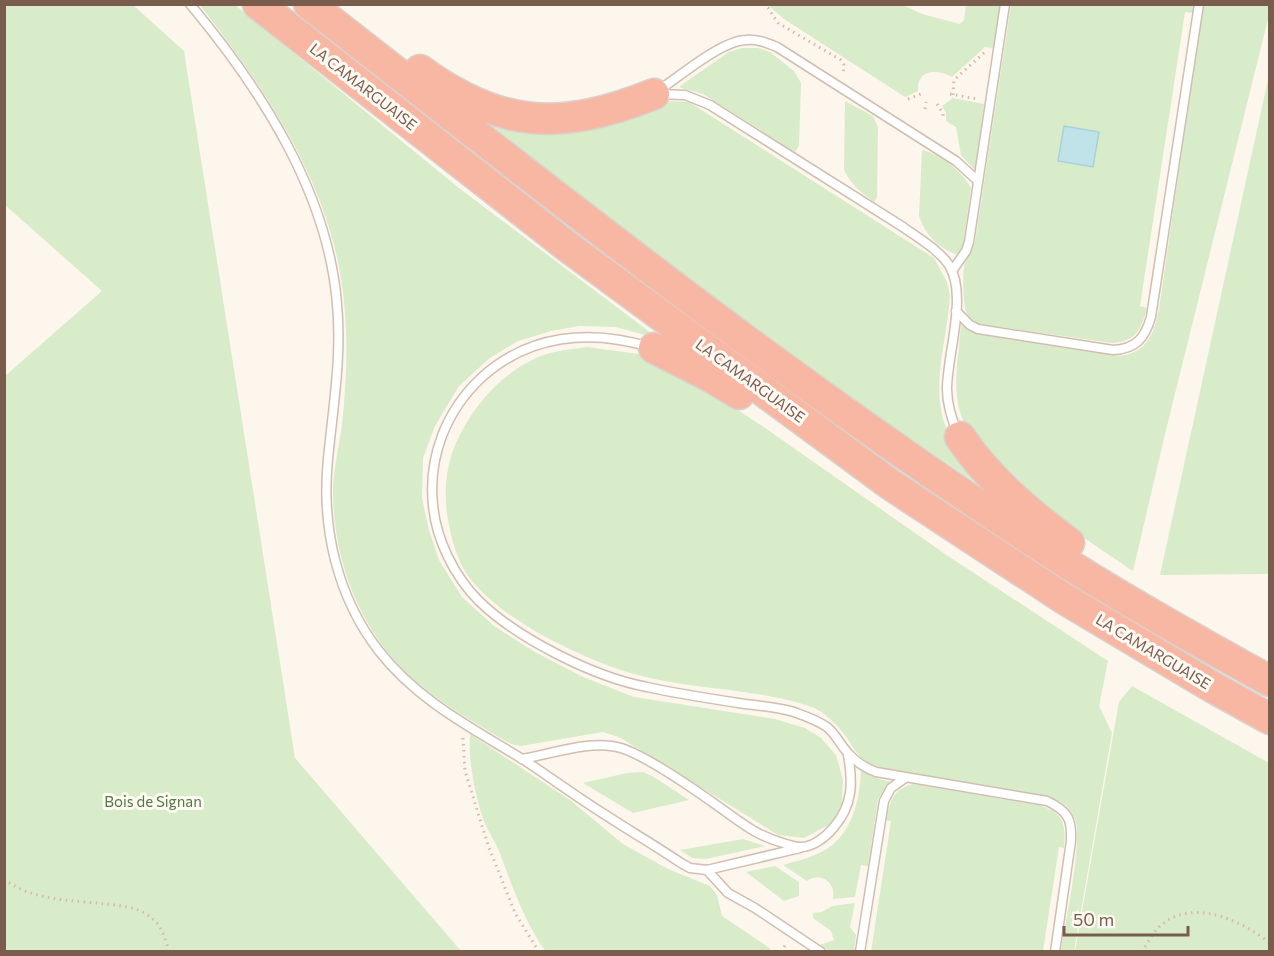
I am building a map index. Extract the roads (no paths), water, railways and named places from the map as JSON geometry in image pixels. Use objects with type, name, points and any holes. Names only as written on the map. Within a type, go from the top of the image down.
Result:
[{"type":"highway","name":"LA CAMARGUAISE","points":[[258,4],[568,247],[891,485],[1063,598],[1269,719]]},
{"type":"highway","name":"LA CAMARGUAISE","points":[[309,4],[668,283],[834,405],[974,502],[1069,564],[1269,681]]},
{"type":"highway","points":[[331,4],[428,76],[476,103],[515,116],[552,120],[582,117],[624,106],[654,94]]},
{"type":"highway","points":[[654,348],[711,377],[891,485]]},
{"type":"highway","points":[[960,437],[975,459],[998,484],[1039,520],[1090,559],[1269,674]]},
{"type":"lane","points":[[190,4],[244,75],[274,123],[308,191],[327,246],[333,270],[339,332],[327,460],[327,518],[331,546],[344,588],[363,628],[392,667],[411,687],[462,724],[522,759],[690,868],[707,870],[800,848],[820,840],[840,821],[845,811],[851,789],[848,754]]},
{"type":"lane","points":[[952,271],[966,251],[969,242],[1005,4]]},
{"type":"lane","points":[[956,311],[970,325],[978,329],[1001,333],[1113,350],[1127,349],[1141,340],[1151,317],[1199,4]]},
{"type":"lane","points":[[654,94],[726,45],[744,40],[762,41],[777,47],[956,161],[978,181]]},
{"type":"lane","points":[[654,94],[685,96],[710,105],[911,233],[942,257],[952,271],[956,289],[956,311],[947,390],[953,422],[960,437]]},
{"type":"lane","points":[[654,348],[603,337],[567,337],[528,347],[502,362],[477,383],[446,424],[438,443],[432,474],[436,526],[453,566],[479,601],[493,612],[535,641],[570,660],[607,675],[644,687],[789,710],[814,719],[838,738],[848,754],[876,772],[1047,801],[1059,806],[1068,816],[1071,826],[1071,842],[1055,951]]},
{"type":"lane","points":[[522,759],[601,744],[621,748],[647,760],[715,804],[746,828],[800,848]]},
{"type":"lane","points":[[860,951],[884,801],[891,788],[906,778]]},
{"type":"lane","points":[[707,870],[728,893],[821,951]]},
{"type":"water","points":[[1064,126],[1099,132],[1093,167],[1058,161]]},
{"type":"park label","name":"Bois de Signan","points":[[153,802]]}]
